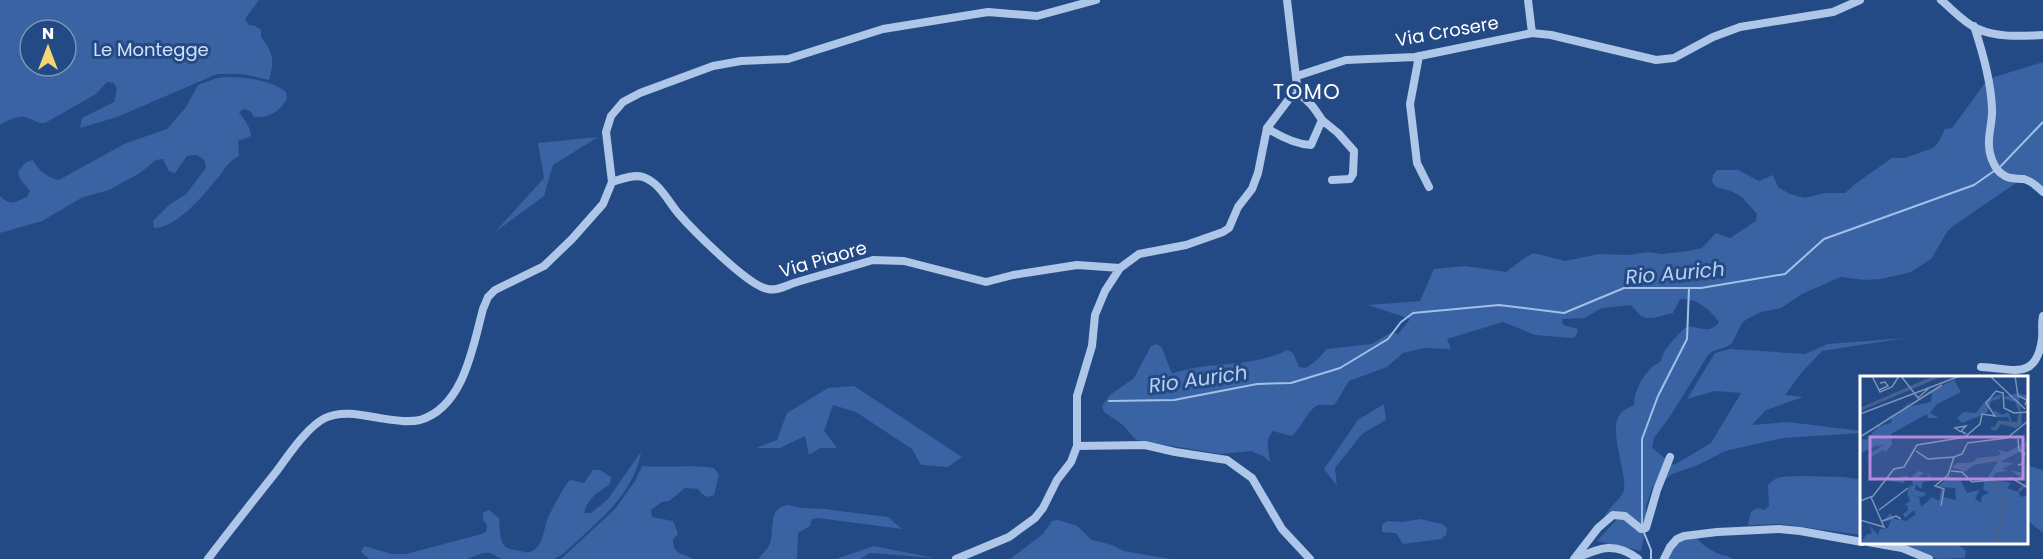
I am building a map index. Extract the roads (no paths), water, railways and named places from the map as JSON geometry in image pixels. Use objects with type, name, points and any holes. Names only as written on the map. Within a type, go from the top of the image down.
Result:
[{"type":"street","points":[[208,559],[317,423],[327,417],[353,414],[407,422],[420,420],[429,416],[450,399],[460,385],[488,297],[500,287],[544,266],[603,204],[612,182],[606,132],[611,117],[623,102],[640,93],[713,66],[741,60],[788,59],[883,29],[988,12],[1036,16],[1096,0]]},
{"type":"street","points":[[1287,0],[1298,94],[1313,106],[1322,120],[1354,151],[1353,174],[1350,179],[1332,180]]},
{"type":"street","points":[[1528,0],[1532,33],[1551,35],[1656,60],[1674,57],[1713,37],[1740,27],[1833,12],[1860,0]]},
{"type":"street","points":[[1941,0],[1974,26],[1994,33],[2021,36],[2043,35]]},
{"type":"street","points":[[1974,26],[1990,92],[1992,127],[1989,144],[1993,163],[2000,174],[2036,184],[2043,192]]},
{"type":"street","name":"Via Crosere","points":[[1297,76],[1346,60],[1419,56],[1532,33]]},
{"type":"street","points":[[1419,56],[1410,104],[1417,163],[1429,188]]},
{"type":"street","points":[[956,559],[999,543],[1020,531],[1043,508],[1057,480],[1071,462],[1077,446],[1077,396],[1092,346],[1095,315],[1105,291],[1120,268],[1139,254],[1186,245],[1229,228],[1238,207],[1252,189],[1258,173],[1264,133],[1288,99],[1298,94]]},
{"type":"street","points":[[1267,128],[1281,137],[1311,145],[1322,120]]},
{"type":"street","name":"Via Piaore","points":[[612,182],[636,176],[649,180],[689,225],[735,269],[760,288],[769,290],[863,263],[885,259],[904,261],[986,282],[1013,275],[1077,265],[1120,268]]},
{"type":"street","points":[[1981,367],[2027,370],[2040,347],[2043,316]]},
{"type":"street","points":[[1077,446],[1145,445],[1227,460],[1252,478],[1282,529],[1310,559]]},
{"type":"street","points":[[1574,559],[1598,528],[1613,515],[1625,516],[1641,529],[1646,528],[1670,457]]},
{"type":"street","points":[[1664,559],[1677,539],[1717,532],[1779,529],[1860,542]]},
{"type":"street","points":[[1875,544],[1902,548],[1929,559]]},
{"type":"street","points":[[1574,559],[1611,547],[1619,548],[1638,559]]},
{"type":"waterway","name":"Rio Aurich","points":[[1999,168],[2043,122]]},
{"type":"waterway","name":"Rio Aurich","points":[[1109,401],[1174,400],[1257,384],[1291,383],[1340,368],[1388,339],[1401,322],[1413,313],[1499,305],[1564,313],[1624,288],[1701,288],[1785,274],[1824,239],[1974,185],[1994,171]]},
{"type":"waterway","points":[[1642,525],[1642,439],[1658,396],[1687,339],[1689,288]]},
{"type":"waterway","points":[[1643,530],[1651,550],[1651,559]]},
{"type":"district","name":"TOMO","points":[[1307,91]]},
{"type":"park label","name":"Le Montegge","points":[[151,49]]}]
